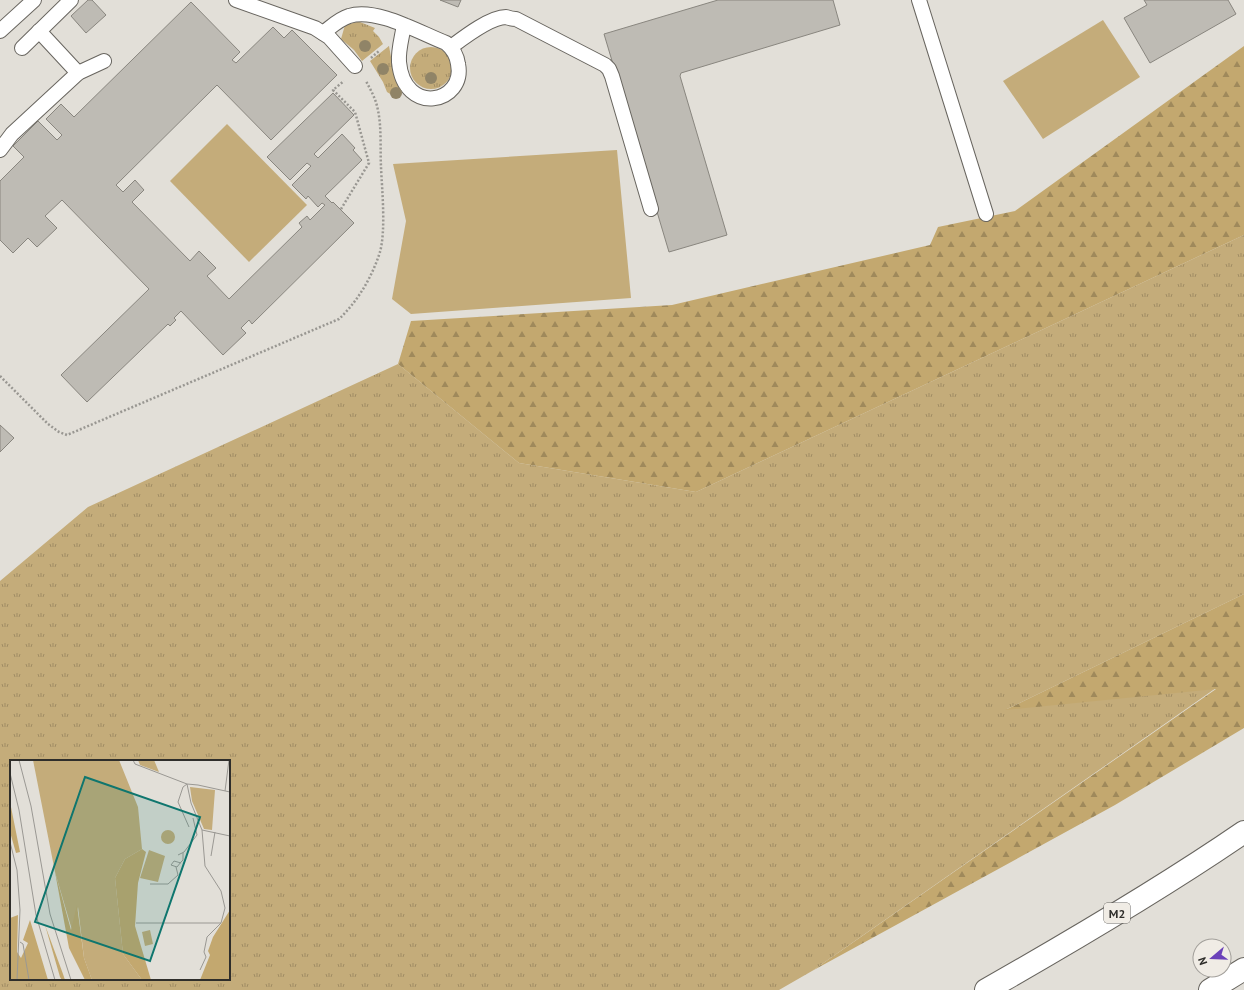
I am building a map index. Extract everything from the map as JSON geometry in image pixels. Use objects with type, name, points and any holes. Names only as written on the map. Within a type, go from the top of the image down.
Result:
[{"type":"highway","name":"M2","points":[[986,990],[1080,936],[1152,892],[1244,832]]},
{"type":"highway","points":[[1210,990],[1244,969]]},
{"type":"lane","points":[[0,31],[34,0]]},
{"type":"lane","points":[[22,48],[71,0]]},
{"type":"lane","points":[[236,0],[315,28],[329,37],[356,68]]},
{"type":"lane","points":[[919,0],[986,214]]},
{"type":"lane","points":[[322,33],[349,16],[358,14],[376,15],[404,25],[446,43],[457,57],[459,68],[457,80],[453,87],[446,93],[431,99],[420,97],[410,90],[405,83],[400,72],[399,60],[404,25]]},
{"type":"lane","points":[[451,48],[465,36],[480,27],[497,19],[506,17],[516,19],[605,65],[612,76],[651,209]]},
{"type":"lane","points":[[39,31],[78,73]]},
{"type":"lane","points":[[0,150],[12,134],[78,73],[104,61]]},
{"type":"path","points":[[341,209],[369,163],[355,112],[333,90],[356,68],[381,50]]},
{"type":"path","points":[[0,376],[48,424],[58,432],[67,435],[259,354],[339,318],[360,295],[372,274],[380,251],[383,230],[377,107],[373,94],[356,68]]},
{"type":"green space","points":[[1103,20],[1140,77],[1043,139],[1003,81]]},
{"type":"green space","points":[[357,22],[375,28],[373,31],[383,44],[362,61],[354,50],[341,39],[345,25]]},
{"type":"green space","points":[[389,46],[395,79],[401,91],[395,97],[387,92],[383,82],[370,61]]},
{"type":"green space","points":[[1244,46],[1244,235],[696,492],[519,463],[398,364],[411,321],[672,305],[930,245],[938,227],[1015,211]]},
{"type":"green space","points":[[431,47],[446,53],[452,68],[446,83],[431,89],[416,83],[410,68],[416,53]]},
{"type":"green space","points":[[227,124],[307,205],[249,262],[170,181]]},
{"type":"green space","points":[[617,150],[631,298],[411,314],[392,299],[406,221],[393,164]]},
{"type":"green space","points":[[1244,235],[1244,594],[1007,709],[1216,688],[812,971],[779,990],[0,990],[0,581],[88,507],[398,364],[519,463],[696,492]]},
{"type":"green space","points":[[1244,594],[1244,728],[1115,805],[812,971],[1216,689],[1005,710]]},
{"type":"building","points":[[88,0],[92,0],[106,15],[86,33],[71,16]]},
{"type":"building","points":[[440,0],[461,0],[458,7]]},
{"type":"building","points":[[718,0],[833,0],[840,25],[681,73],[680,76],[727,235],[669,252],[604,34]]},
{"type":"building","points":[[1144,0],[1228,0],[1236,14],[1150,63],[1124,18],[1147,5]]},
{"type":"building","points":[[191,2],[240,52],[232,60],[236,63],[273,27],[284,38],[292,30],[337,75],[271,140],[217,85],[116,185],[123,192],[135,180],[144,190],[132,202],[190,261],[199,251],[216,268],[207,276],[229,299],[302,227],[299,223],[307,216],[310,220],[325,205],[322,203],[318,207],[308,196],[306,199],[292,185],[311,166],[307,163],[290,180],[267,157],[333,93],[354,115],[314,154],[318,158],[342,134],[355,148],[353,150],[362,160],[325,196],[354,223],[252,324],[249,320],[241,328],[246,333],[223,355],[181,311],[174,318],[176,320],[170,326],[168,324],[87,402],[61,375],[149,289],[62,200],[45,216],[57,228],[37,247],[28,238],[13,253],[0,240],[0,181],[24,157],[13,146],[38,121],[57,140],[62,135],[46,119],[61,104],[74,117]]},
{"type":"building","points":[[0,425],[14,438],[0,452]]}]
